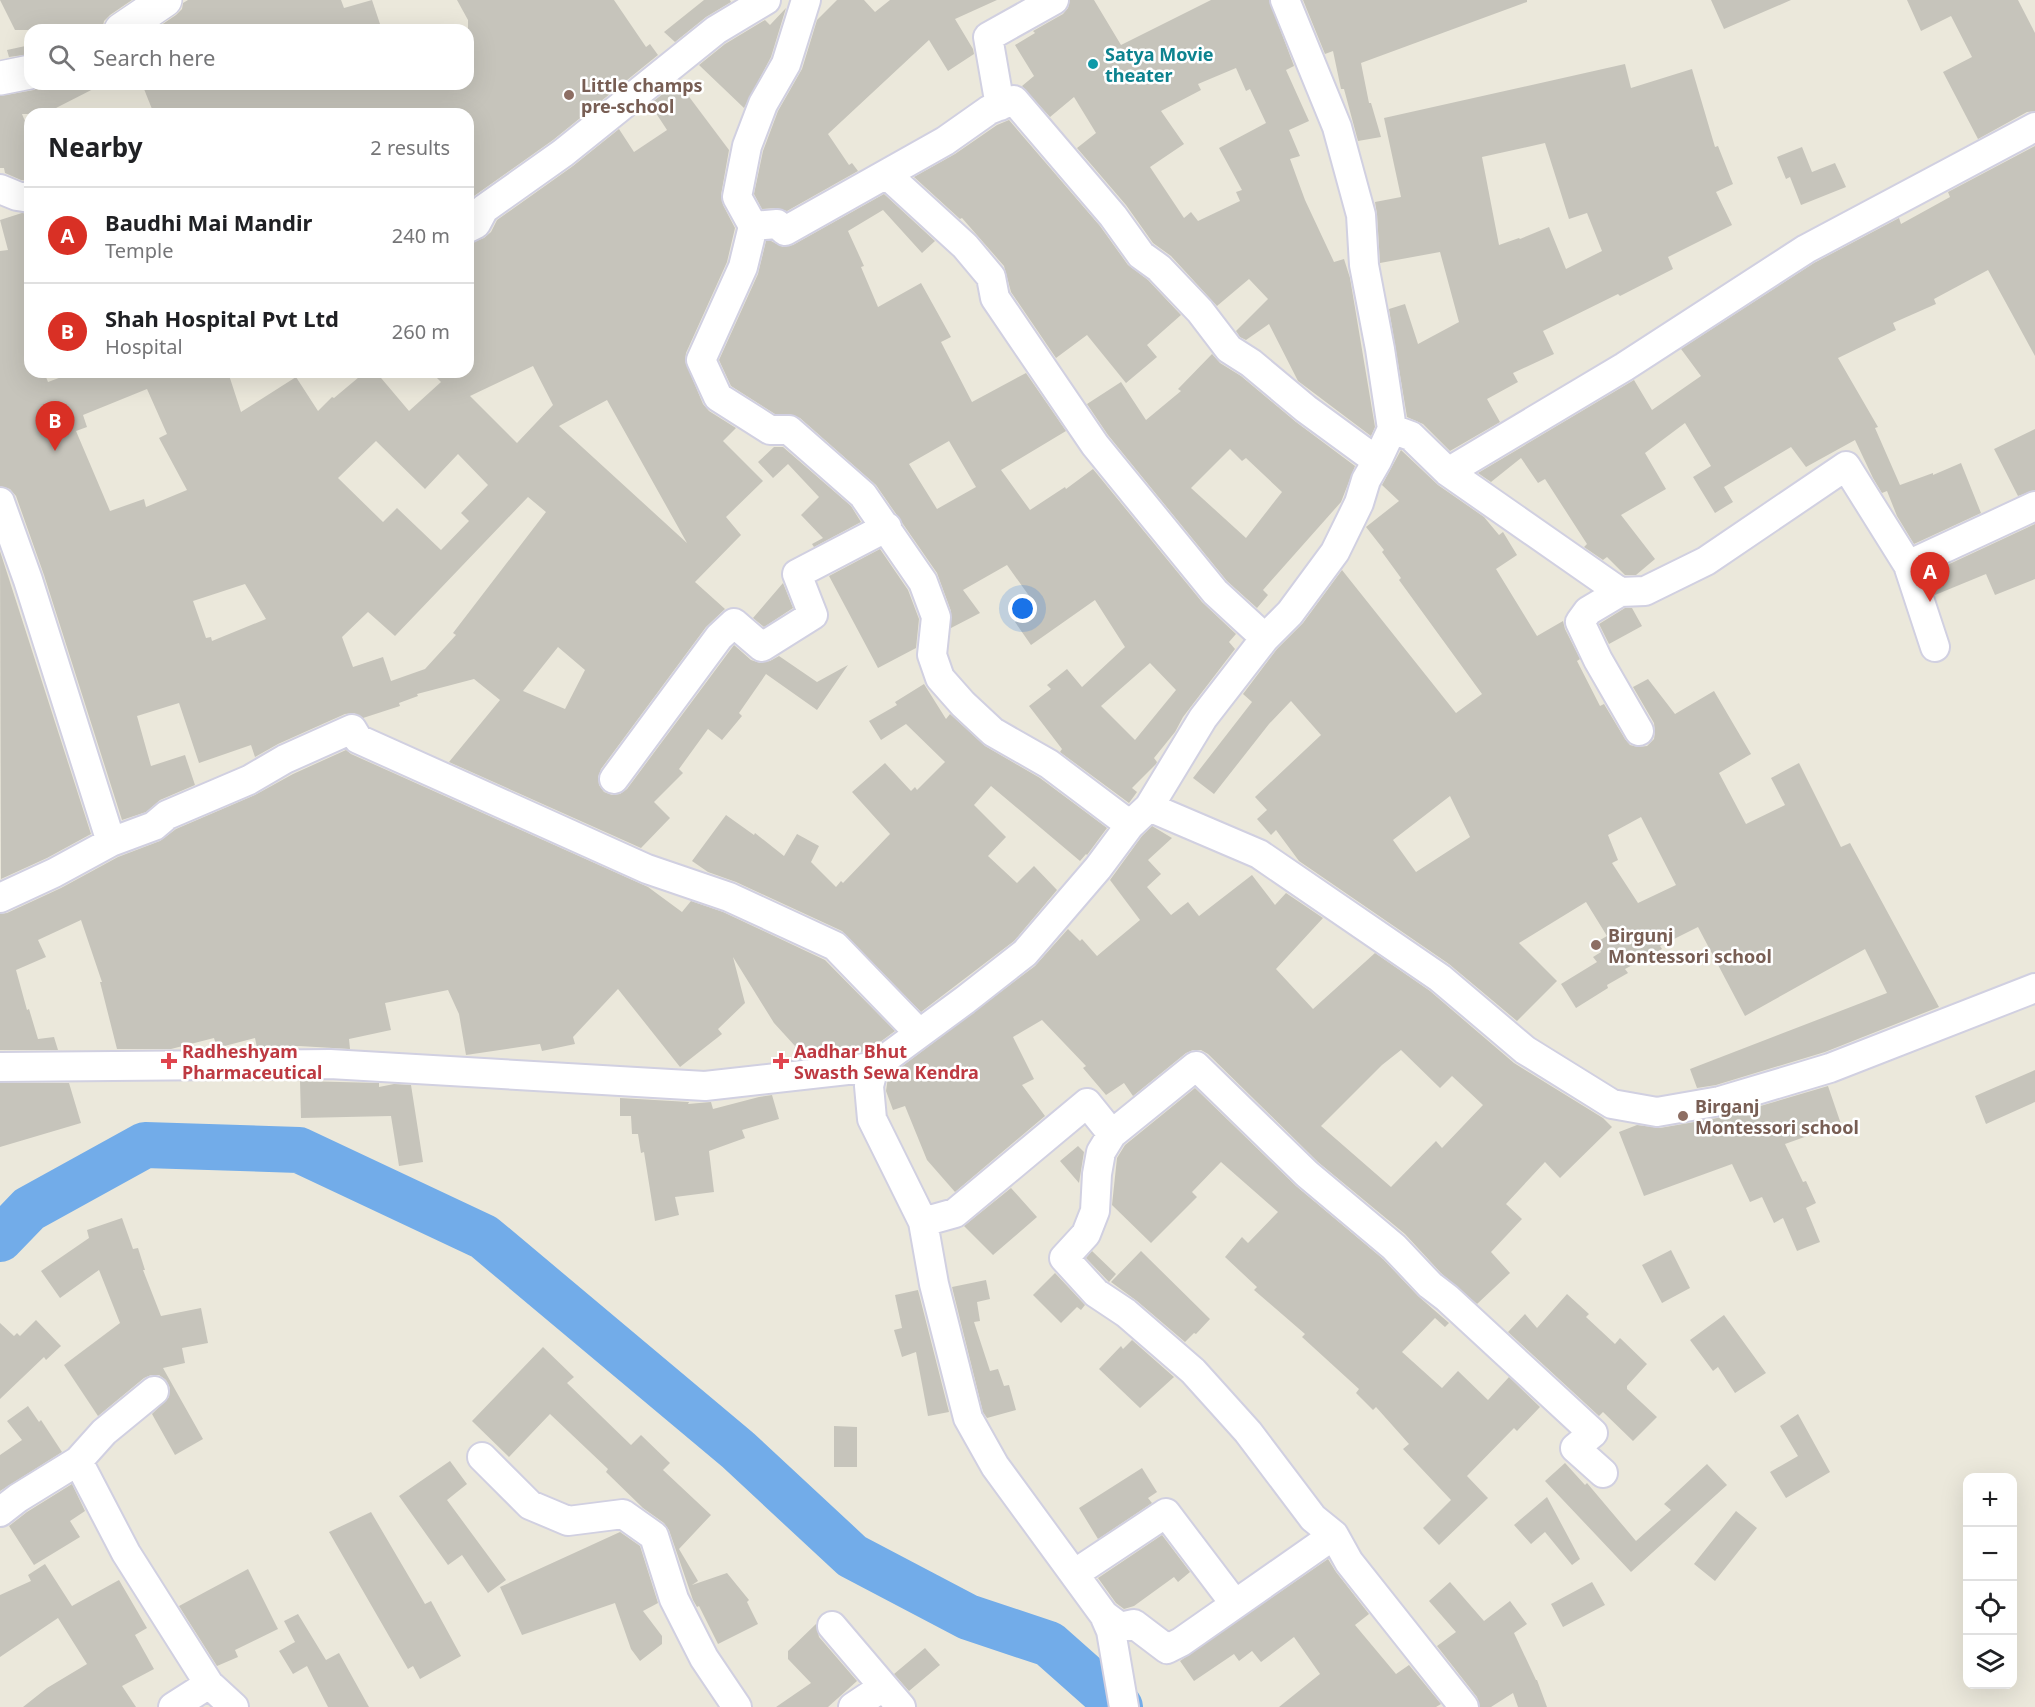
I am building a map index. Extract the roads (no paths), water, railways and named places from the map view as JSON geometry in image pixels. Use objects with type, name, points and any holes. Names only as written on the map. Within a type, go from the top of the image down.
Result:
[{"type":"street","points":[[130,24],[165,0]]},
{"type":"street","points":[[474,225],[484,209],[562,153],[716,30],[766,0]]},
{"type":"street","points":[[806,0],[786,64],[763,104],[747,146],[737,197],[753,226],[743,267],[700,360],[718,398],[770,430],[789,430],[863,495],[923,582],[936,616],[932,655],[940,678],[993,732],[1139,816],[1259,854],[1440,978],[1525,1050],[1612,1104],[1657,1112],[1720,1101],[1830,1068],[2035,988]]},
{"type":"street","points":[[1000,106],[988,37],[1054,0]]},
{"type":"street","points":[[0,1067],[330,1064],[705,1086],[874,1067],[1025,953],[1139,816],[1203,718],[1265,638],[1290,613],[1335,552],[1359,503],[1366,480],[1392,429],[1364,265],[1361,215],[1337,127],[1285,0]]},
{"type":"street","points":[[0,78],[24,73]]},
{"type":"street","points":[[753,226],[777,224],[785,231],[945,141],[989,110],[1014,100],[1113,216],[1141,255],[1159,268],[1200,311],[1229,349],[1251,363],[1306,409],[1377,461]]},
{"type":"street","points":[[1448,472],[1624,367],[1806,249],[2035,127]]},
{"type":"street","points":[[897,169],[895,182],[965,246],[991,277],[995,298],[1095,445],[1215,592],[1265,638]]},
{"type":"street","points":[[0,189],[24,197]]},
{"type":"street","points":[[1392,429],[1411,436],[1448,472],[1620,592]]},
{"type":"street","points":[[1639,731],[1598,660],[1580,622],[1588,611],[1620,592],[1645,591],[1706,561],[1846,466],[1908,565],[1935,647]]},
{"type":"street","points":[[0,502],[28,580],[111,842]]},
{"type":"street","points":[[1908,565],[2035,506]]},
{"type":"street","points":[[614,779],[718,637],[734,623],[762,647],[813,615],[797,574],[887,527]]},
{"type":"street","points":[[0,898],[54,873],[111,842],[154,826],[167,814],[249,780],[285,759],[352,729],[358,739],[422,768],[648,869],[729,897],[836,946],[919,1033]]},
{"type":"street","points":[[1464,1707],[1349,1562],[1334,1535],[1313,1518],[1248,1432],[1193,1371],[1133,1318],[1096,1293],[1064,1258],[1086,1234],[1095,1210],[1101,1152],[1112,1134],[1196,1066],[1307,1174],[1394,1246],[1430,1285],[1593,1433],[1575,1448],[1603,1473]]},
{"type":"street","points":[[874,1067],[869,1086],[872,1119],[923,1222],[934,1284],[968,1418],[995,1466],[1107,1623],[1124,1707]]},
{"type":"street","points":[[923,1222],[955,1213],[1087,1103],[1112,1134]]},
{"type":"street","points":[[0,1512],[18,1498],[78,1461],[104,1432],[154,1391]]},
{"type":"street","points":[[482,1456],[530,1505],[568,1521],[623,1514],[654,1536],[674,1599],[704,1658],[737,1707]]},
{"type":"street","points":[[78,1461],[126,1553],[209,1684],[234,1707]]},
{"type":"street","points":[[1074,1574],[1166,1513],[1235,1604]]},
{"type":"street","points":[[1107,1623],[1120,1627],[1134,1624],[1167,1649],[1181,1642],[1334,1535]]},
{"type":"street","points":[[832,1626],[892,1697],[853,1707]]},
{"type":"street","points":[[173,1707],[209,1684]]},
{"type":"waterway","points":[[0,1239],[29,1209],[145,1145],[299,1150],[484,1237],[738,1450],[852,1556],[968,1617],[1049,1644],[1120,1707]]},
{"type":"place","name":"Satya Movie theater","points":[[1093,64]]},
{"type":"place","name":"Little champs pre-school","points":[[569,95]]},
{"type":"place","name":"Shah Hospital Pvt Ltd","points":[[55,451]]},
{"type":"place","name":"Baudhi Mai Mandir","points":[[1930,602]]},
{"type":"place","name":"Birgunj Montessori school","points":[[1596,945]]},
{"type":"place","name":"Radheshyam Pharmaceutical","points":[[169,1061]]},
{"type":"place","name":"Aadhar Bhut Swasth Sewa Kendra","points":[[781,1061]]},
{"type":"place","name":"Birganj Montessori school","points":[[1683,1116]]}]
